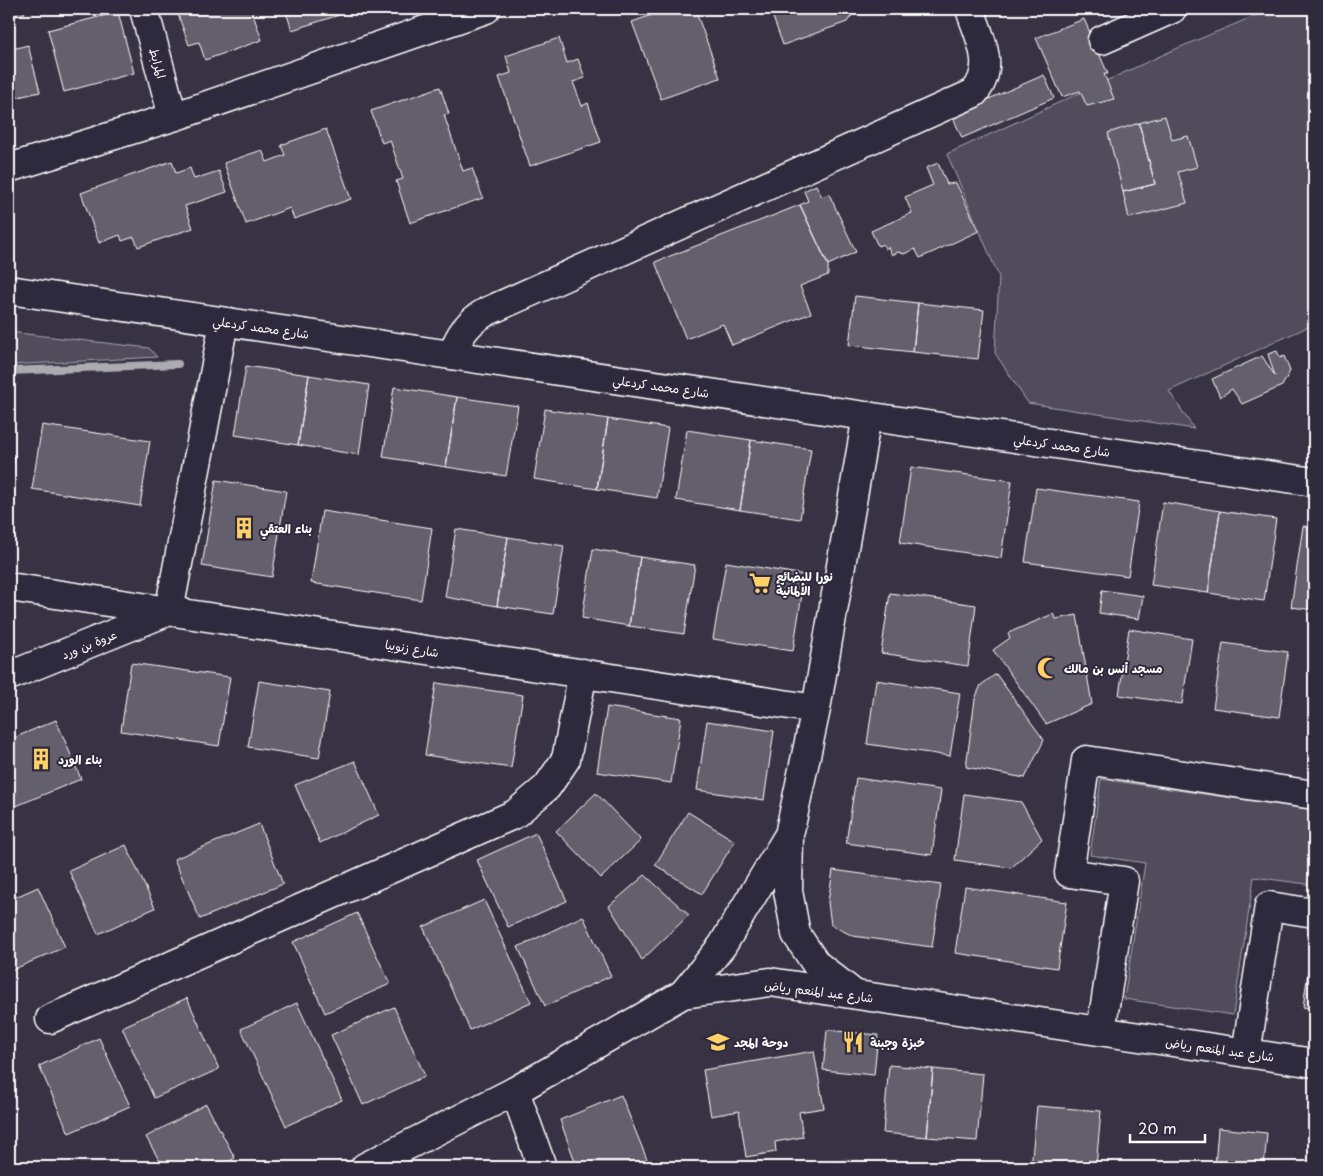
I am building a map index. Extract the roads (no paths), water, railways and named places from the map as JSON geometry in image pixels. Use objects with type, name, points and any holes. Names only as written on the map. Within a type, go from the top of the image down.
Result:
[{"type":"street","name":"المرابط","points":[[144,9],[173,117]]},
{"type":"street","points":[[9,168],[173,117],[486,9]]},
{"type":"street","points":[[453,355],[468,324],[486,312],[974,93],[986,75],[987,63],[970,9]]},
{"type":"street","points":[[1102,40],[1172,9]]},
{"type":"street","name":"شارع محمد كردعلي","points":[[9,290],[1314,482]]},
{"type":"street","points":[[169,611],[224,322]]},
{"type":"street","points":[[854,994],[816,964],[796,934],[788,891],[790,834],[816,708],[867,416]]},
{"type":"street","name":"شارع زنوبيا","points":[[9,587],[816,708]]},
{"type":"street","name":"عروة بن ورد","points":[[9,676],[169,611]]},
{"type":"street","points":[[50,1019],[515,814],[547,788],[566,759],[584,674]]},
{"type":"street","points":[[1102,1031],[1124,882],[1070,873],[1086,760],[1314,795]]},
{"type":"street","points":[[683,994],[722,946],[790,834]]},
{"type":"street","points":[[1246,1053],[1269,906],[1314,913]]},
{"type":"street","name":"شارع عبد المنعم رياض","points":[[365,1167],[515,1091],[683,994],[770,982],[1314,1062]]},
{"type":"street","points":[[515,1091],[542,1167]]},
{"type":"waterway","points":[[9,371],[178,364]]},
{"type":"place","name":"بناء العتقي","points":[[244,528]]},
{"type":"place","name":"نورا للبضائع الألمانية","points":[[760,583]]},
{"type":"place","name":"مسجد أنس بن مالك","points":[[1048,668]]},
{"type":"place","name":"بناء الورد","points":[[41,759]]},
{"type":"place","name":"دوحة المجد","points":[[718,1042]]},
{"type":"place","name":"خبزة وجبنة","points":[[853,1042]]}]
